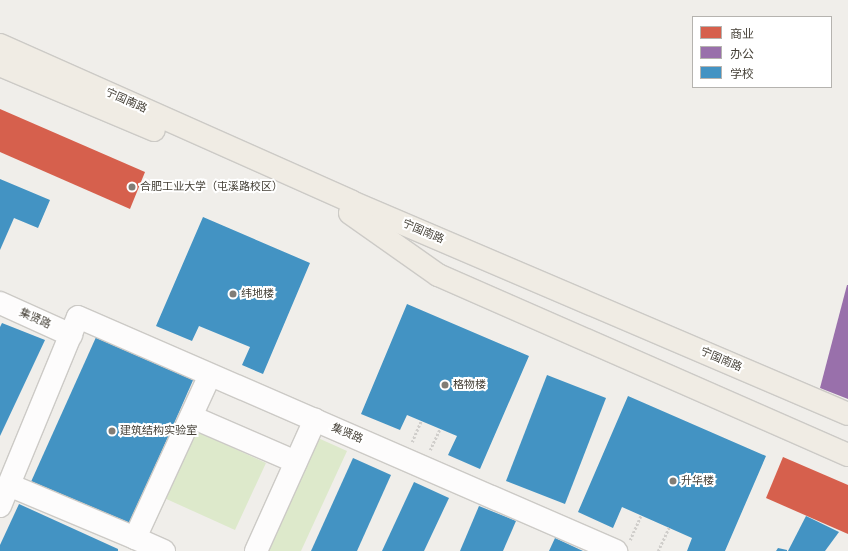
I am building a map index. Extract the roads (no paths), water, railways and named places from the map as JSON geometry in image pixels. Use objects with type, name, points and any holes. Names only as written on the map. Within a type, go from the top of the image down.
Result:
[{"type":"main road","name":"宁国南路","points":[[0,45],[351,208],[848,430]]},
{"type":"main road","name":"宁国南路","points":[[0,64],[848,414]]},
{"type":"main road","points":[[351,208],[473,238],[848,399]]},
{"type":"main road","points":[[351,208],[438,276],[848,455]]},
{"type":"lane","name":"集贤路","points":[[0,303],[74,326],[210,375],[413,463],[622,547]]},
{"type":"lane","points":[[74,326],[2,499],[135,538],[164,551]]},
{"type":"lane","points":[[135,538],[192,417],[210,375]]},
{"type":"lane","points":[[192,417],[296,462]]},
{"type":"lane","points":[[256,551],[315,420]]},
{"type":"place","name":"合肥工业大学（屯溪路校区）","points":[[132,187]]},
{"type":"place","name":"纬地楼","points":[[233,294]]},
{"type":"place","name":"格物楼","points":[[445,385]]},
{"type":"place","name":"建筑结构实验室","points":[[112,431]]},
{"type":"place","name":"升华楼","points":[[673,481]]}]
